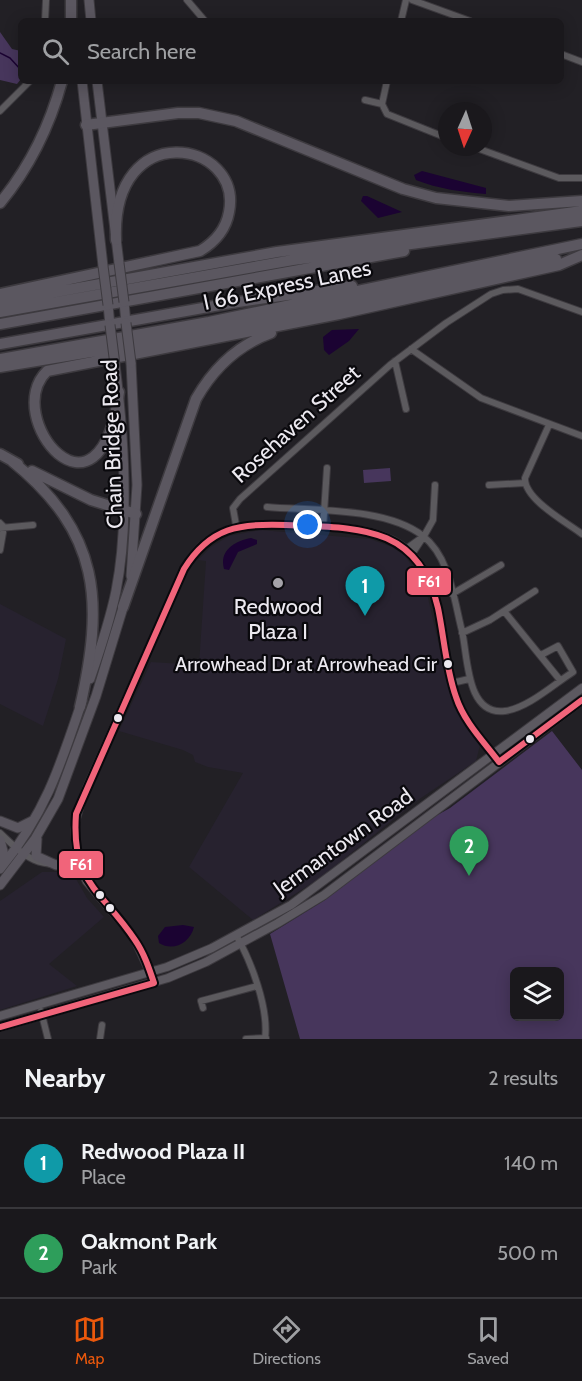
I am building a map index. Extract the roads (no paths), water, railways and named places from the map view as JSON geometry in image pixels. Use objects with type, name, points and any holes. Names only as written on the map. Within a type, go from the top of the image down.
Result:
[{"type":"highway","points":[[72,0],[73,18]]},
{"type":"highway","points":[[0,203],[20,176],[39,142],[61,84]]},
{"type":"highway","points":[[86,125],[178,113],[199,113],[236,121],[393,186],[436,198],[509,206],[582,201]]},
{"type":"highway","points":[[0,294],[200,251],[216,239],[227,220],[230,197],[224,179],[213,166],[194,155],[171,152],[149,159],[132,174],[124,189],[117,213],[116,240]]},
{"type":"highway","points":[[0,302],[277,252],[582,211]]},
{"type":"highway","name":"I 66 Express Lanes","points":[[0,312],[262,265],[582,221]]},
{"type":"highway","points":[[0,324],[312,270],[495,233]]},
{"type":"highway","name":"I 66 Express Lanes","points":[[0,359],[209,322],[582,244]]},
{"type":"highway","points":[[23,391],[34,378],[57,368],[339,314],[559,265],[582,255]]},
{"type":"highway","points":[[0,367],[181,336],[582,255]]},
{"type":"highway","points":[[0,344],[242,302],[398,278],[419,277]]},
{"type":"highway","points":[[123,608],[185,424],[196,399],[211,376],[228,359],[255,340],[277,331],[339,314]]},
{"type":"highway","points":[[50,459],[73,461],[96,450],[111,425],[119,392]]},
{"type":"highway","points":[[0,454],[68,490],[136,514]]},
{"type":"highway","points":[[12,461],[40,485],[64,515],[87,566],[94,603],[95,629],[80,707]]},
{"type":"main road","points":[[89,0],[91,18]]},
{"type":"main road","name":"Chain Bridge Road","points":[[0,885],[20,852],[56,779],[105,636],[116,592],[123,511],[119,392],[116,365],[105,326],[103,266],[81,84]]},
{"type":"main road","name":"Chain Bridge Road","points":[[0,868],[38,835],[68,775],[106,666],[132,567],[136,514],[136,428],[131,363],[98,84]]},
{"type":"main road","name":"Jermantown Road","points":[[0,1016],[150,973],[190,958],[309,894],[582,688]]},
{"type":"main road","name":"Jermantown Road","points":[[0,1027],[154,983],[206,962],[240,944],[324,895],[582,700]]},
{"type":"main road","points":[[0,821],[22,828],[41,810]]},
{"type":"main road","points":[[38,835],[34,848],[36,856],[56,865]]},
{"type":"main road","points":[[0,840],[3,851],[0,868]]},
{"type":"street","points":[[45,18],[46,0]]},
{"type":"street","points":[[187,0],[202,18]]},
{"type":"street","points":[[402,18],[406,0]]},
{"type":"street","points":[[412,0],[462,18]]},
{"type":"street","points":[[564,55],[582,62]]},
{"type":"street","points":[[0,111],[27,84]]},
{"type":"street","points":[[386,84],[382,104],[390,117],[438,135]]},
{"type":"street","points":[[365,100],[382,104]]},
{"type":"street","points":[[492,154],[559,178],[582,178]]},
{"type":"street","name":"Rosehaven Street","points":[[236,525],[233,508],[240,499],[396,361],[455,317],[502,290],[521,290],[582,312]]},
{"type":"street","points":[[411,349],[482,398],[582,436]]},
{"type":"street","points":[[396,361],[406,409]]},
{"type":"street","points":[[525,483],[549,425]]},
{"type":"street","points":[[323,528],[327,468]]},
{"type":"street","points":[[489,485],[525,483]]},
{"type":"street","points":[[525,483],[534,498],[582,534]]},
{"type":"street","points":[[409,551],[424,536],[433,520],[435,485]]},
{"type":"street","points":[[267,507],[383,518],[408,526],[424,536],[442,560],[462,633],[469,679],[484,705],[491,710],[504,711],[530,700],[573,672],[558,646],[541,655]]},
{"type":"street","points":[[154,983],[136,941],[92,891],[77,861],[74,829],[81,800],[184,569],[204,542],[236,525],[261,523],[378,534],[409,551],[423,567],[432,586],[452,683],[463,713],[499,762]]},
{"type":"street","points":[[0,550],[1,526],[33,525]]},
{"type":"street","points":[[452,594],[501,565]]},
{"type":"street","points":[[462,633],[504,611],[535,591]]},
{"type":"street","points":[[504,611],[560,680]]},
{"type":"street","points":[[452,683],[469,679]]},
{"type":"street","points":[[0,833],[20,852],[41,864],[56,865],[77,861]]},
{"type":"street","points":[[236,935],[257,986],[266,1022],[266,1038],[246,1039]]},
{"type":"street","points":[[202,1008],[201,1001],[257,986]]},
{"type":"street","points":[[39,1005],[48,1039]]},
{"type":"street","points":[[100,1039],[102,1025]]},
{"type":"waterway","points":[[0,53],[10,58],[18,67]]},
{"type":"place","name":"Redwood Plaza I","points":[[278,583]]},
{"type":"place","name":"Redwood Plaza II","points":[[365,616]]},
{"type":"place","name":"Arrowhead Dr at Arrowhead Cir","points":[[448,664]]},
{"type":"place","name":"Oakmont Park","points":[[469,876]]}]
